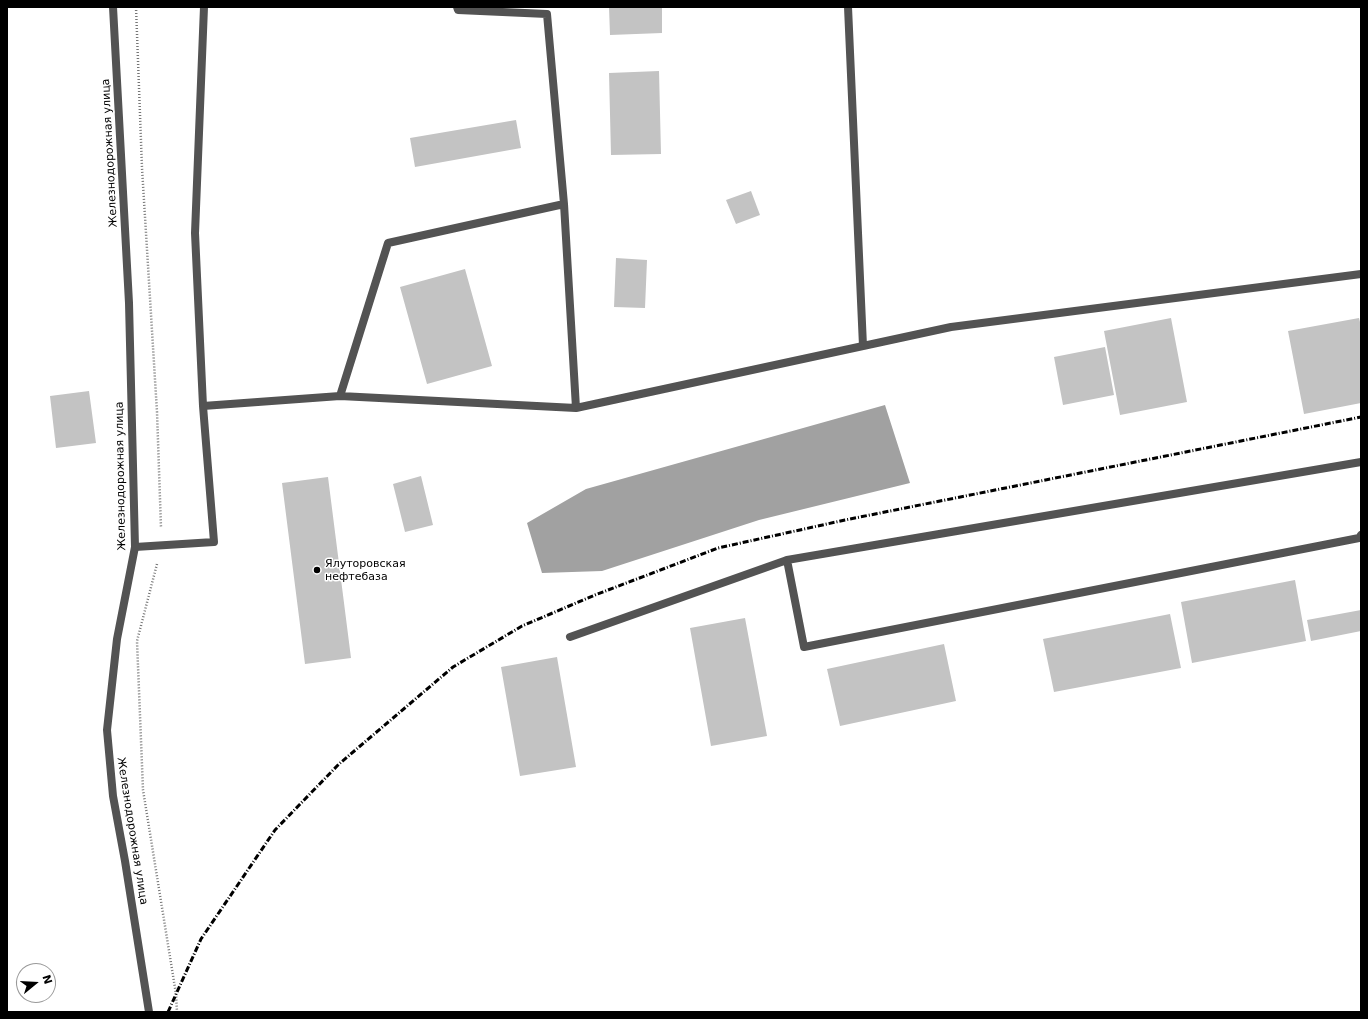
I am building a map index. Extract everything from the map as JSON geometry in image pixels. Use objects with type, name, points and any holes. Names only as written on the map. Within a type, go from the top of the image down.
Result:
[{"type":"street","name":"Железнодорожная улица","points":[[113,7],[129,304],[135,547],[116,639],[107,730],[113,796],[149,1012]]},
{"type":"street","points":[[135,547],[214,542],[203,406],[195,233],[204,7]]},
{"type":"street","points":[[457,7],[458,10],[546,14],[564,204],[576,408]]},
{"type":"street","points":[[848,7],[863,346]]},
{"type":"street","points":[[340,396],[388,243],[564,204]]},
{"type":"street","points":[[203,406],[340,396],[576,408],[951,327],[1361,274]]},
{"type":"street","points":[[570,637],[787,560],[1361,462]]},
{"type":"street","points":[[787,560],[804,647],[1351,540],[1359,538],[1361,535]]},
{"type":"shaded area","points":[[885,405],[910,483],[759,520],[602,571],[542,573],[527,523],[586,489]]},
{"type":"building","points":[[609,7],[662,7],[662,33],[610,35]]},
{"type":"building","points":[[659,71],[661,154],[611,155],[609,73]]},
{"type":"building","points":[[516,120],[521,148],[415,167],[410,138]]},
{"type":"building","points":[[751,191],[760,215],[736,224],[726,200]]},
{"type":"building","points":[[616,258],[647,260],[645,308],[614,307]]},
{"type":"building","points":[[465,269],[492,366],[427,384],[400,287]]},
{"type":"building","points":[[1171,318],[1187,402],[1120,415],[1104,331]]},
{"type":"building","points":[[1359,318],[1361,326],[1361,403],[1304,414],[1288,331]]},
{"type":"building","points":[[1105,347],[1114,395],[1063,405],[1054,357]]},
{"type":"building","points":[[89,391],[96,443],[56,448],[50,396]]},
{"type":"building","points":[[421,476],[433,525],[405,532],[393,484]]},
{"type":"building","name":"Ялуторовская нефтебаза","points":[[328,477],[351,658],[305,664],[282,483]]},
{"type":"building","points":[[1295,580],[1306,641],[1192,663],[1181,602]]},
{"type":"building","points":[[1361,610],[1361,631],[1311,641],[1307,620]]},
{"type":"building","points":[[1170,614],[1181,668],[1054,692],[1043,639]]},
{"type":"building","points":[[745,618],[767,736],[711,746],[690,628]]},
{"type":"building","points":[[944,644],[956,701],[840,726],[827,669]]},
{"type":"building","points":[[557,657],[576,767],[520,776],[501,667]]},
{"type":"railway","points":[[168,1012],[201,939],[275,830],[339,764],[453,667],[522,626],[595,595],[718,548],[845,520],[1361,417]]},
{"type":"place","name":"Ялуторовская нефтебаза","points":[[317,570]]}]
